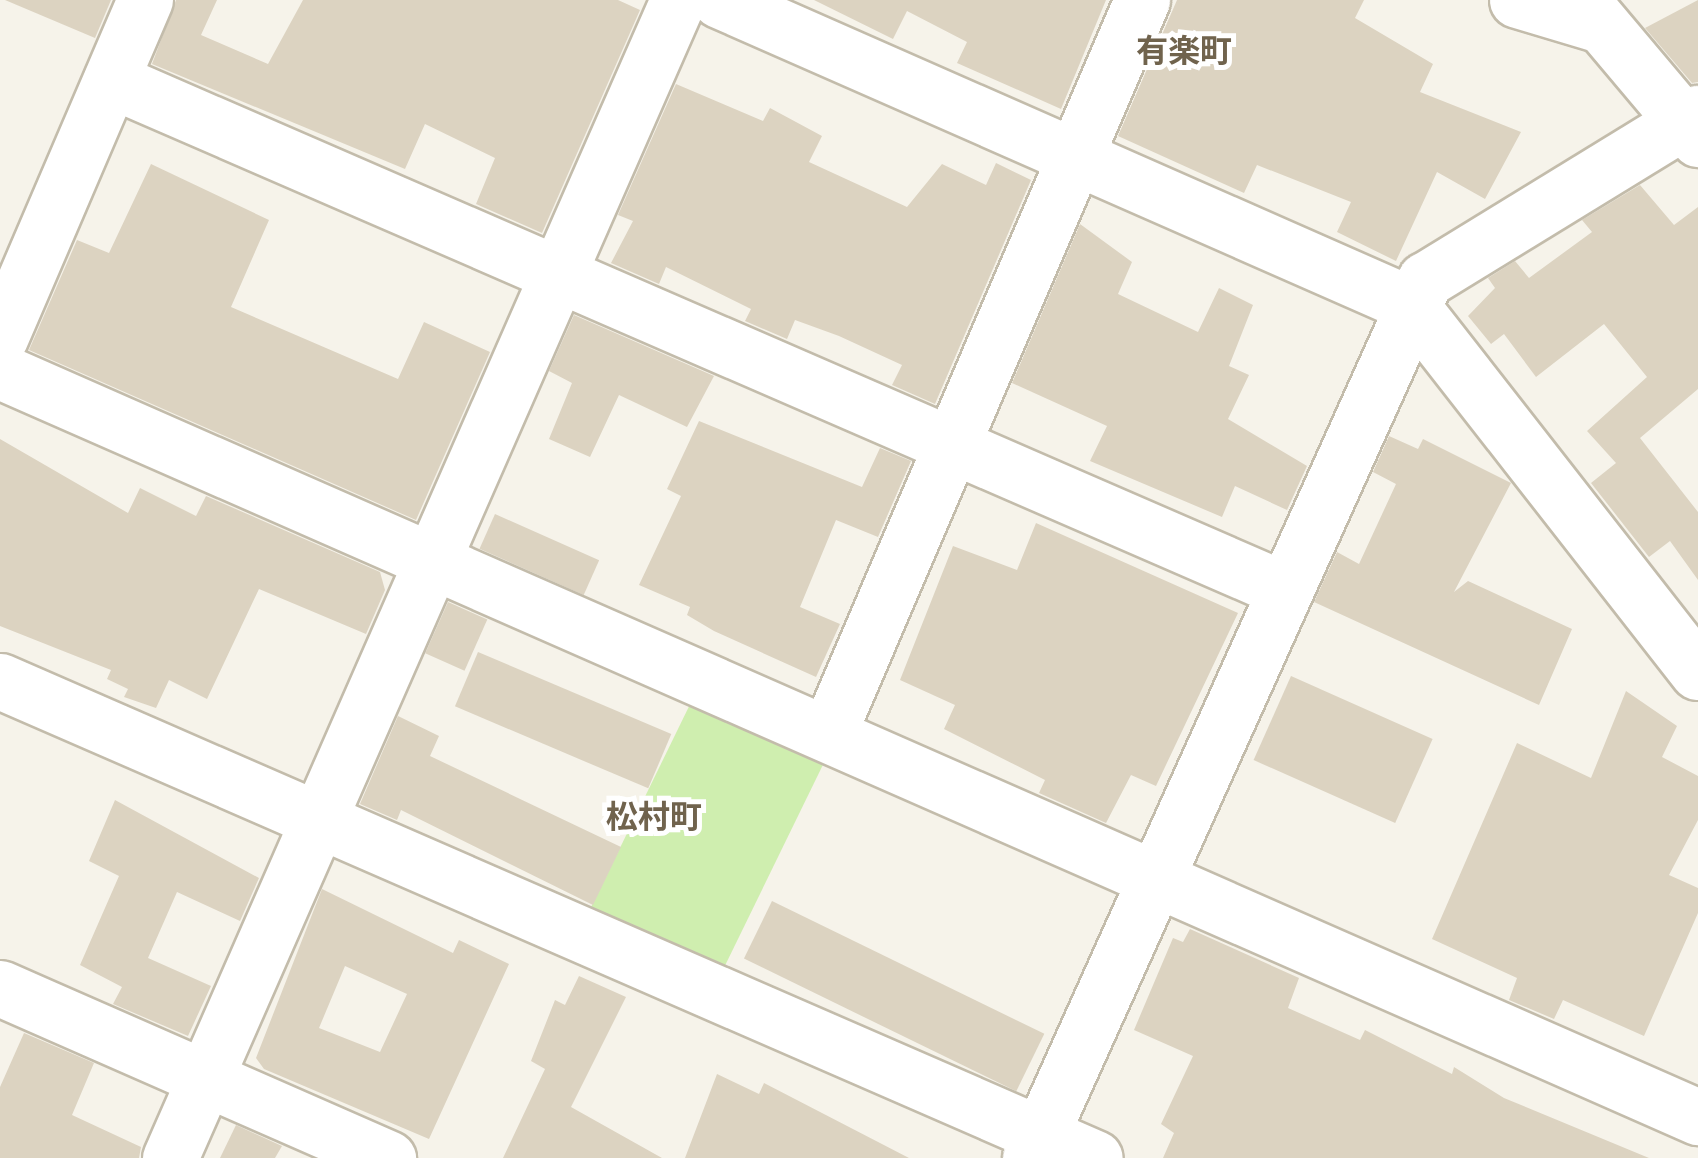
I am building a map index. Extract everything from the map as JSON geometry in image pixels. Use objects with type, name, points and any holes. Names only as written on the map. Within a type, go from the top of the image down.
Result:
[{"type":"street","points":[[0,338],[145,0]]},
{"type":"street","points":[[170,1158],[436,562],[678,0]]},
{"type":"street","points":[[719,0],[1410,304],[1698,672]]},
{"type":"street","points":[[830,729],[1142,0]]},
{"type":"street","points":[[1035,1146],[1282,588],[1410,304],[1425,280],[1692,126],[1591,13],[1517,0]]},
{"type":"street","points":[[111,80],[559,276],[956,441],[1282,588]]},
{"type":"street","points":[[0,372],[830,729],[1151,880],[1698,1117]]},
{"type":"street","points":[[0,681],[324,817],[1035,1146],[1094,1158]]},
{"type":"street","points":[[0,988],[388,1158]]},
{"type":"green space","points":[[697,690],[828,754],[717,982],[586,918]]},
{"type":"building","points":[[5,0],[111,0],[95,38]]},
{"type":"building","points":[[176,0],[217,0],[201,35],[268,64],[303,0],[618,0],[640,10],[542,233],[476,204],[495,158],[425,124],[405,169],[152,64]]},
{"type":"building","points":[[814,0],[1106,0],[1061,109],[957,63],[967,42],[907,11],[893,39]]},
{"type":"building","points":[[1177,0],[1364,0],[1355,18],[1433,64],[1420,92],[1521,132],[1485,199],[1437,172],[1396,261],[1337,232],[1351,202],[1257,165],[1244,193],[1118,136]]},
{"type":"building","points":[[1698,0],[1698,82],[1692,83],[1645,28]]},
{"type":"building","points":[[676,84],[763,121],[770,108],[822,136],[809,162],[907,207],[942,164],[986,185],[996,163],[1031,180],[935,404],[892,385],[902,365],[839,336],[795,320],[787,339],[745,321],[751,309],[666,267],[659,284],[611,263],[633,221],[618,215]]},
{"type":"building","points":[[151,164],[269,220],[231,307],[398,379],[424,322],[490,352],[416,520],[29,350],[77,240],[109,253]]},
{"type":"building","points":[[1640,185],[1674,225],[1698,207],[1698,389],[1640,438],[1698,512],[1698,580],[1670,541],[1649,557],[1591,483],[1616,463],[1587,431],[1647,377],[1604,324],[1536,377],[1504,334],[1491,344],[1468,316],[1495,288],[1488,278],[1515,261],[1529,278],[1592,232],[1582,220]]},
{"type":"building","points":[[1080,224],[1132,262],[1118,294],[1198,332],[1219,288],[1253,305],[1229,366],[1249,375],[1228,419],[1307,466],[1287,510],[1235,486],[1222,517],[1090,461],[1107,426],[1012,383]]},
{"type":"building","points":[[574,315],[714,376],[687,427],[619,395],[590,457],[549,439],[572,383],[549,371]]},
{"type":"building","points":[[699,421],[862,487],[880,448],[911,461],[878,537],[836,520],[800,607],[840,624],[816,677],[714,631],[687,615],[690,607],[639,585],[681,496],[667,489]]},
{"type":"building","points":[[1389,436],[1418,449],[1423,439],[1511,483],[1454,592],[1468,581],[1572,629],[1539,705],[1314,602],[1337,552],[1359,564],[1396,484],[1373,472]]},
{"type":"building","points":[[0,439],[128,513],[140,488],[196,516],[206,496],[380,572],[385,590],[366,634],[259,589],[207,699],[169,680],[156,708],[124,697],[128,689],[107,679],[111,670],[0,626]]},
{"type":"building","points":[[495,514],[599,560],[584,595],[480,549]]},
{"type":"building","points":[[1036,523],[1238,613],[1156,786],[1131,775],[1106,823],[1039,793],[1045,780],[944,729],[955,705],[900,680],[953,546],[1017,570]]},
{"type":"building","points":[[448,602],[487,619],[465,671],[425,653]]},
{"type":"building","points":[[478,652],[671,734],[648,788],[455,706]]},
{"type":"building","points":[[1291,676],[1433,739],[1395,823],[1254,760]]},
{"type":"building","points":[[1626,691],[1677,726],[1662,757],[1698,776],[1698,820],[1669,875],[1698,888],[1698,913],[1644,1036],[1563,1000],[1554,1019],[1509,1000],[1517,978],[1432,939],[1517,743],[1591,778]]},
{"type":"building","points":[[398,716],[439,736],[430,756],[621,847],[593,905],[401,810],[397,820],[360,804]]},
{"type":"building","points":[[115,800],[259,878],[240,921],[177,892],[148,958],[211,986],[188,1036],[113,1004],[122,987],[80,965],[119,876],[89,861]]},
{"type":"building","points":[[322,889],[453,953],[459,940],[509,964],[429,1139],[264,1069],[256,1058]],"holes":[[[345,966],[407,994],[380,1052],[319,1028]]]},
{"type":"building","points":[[772,901],[1044,1034],[1016,1091],[744,959]]},
{"type":"building","points":[[1190,929],[1299,978],[1288,1008],[1360,1040],[1365,1030],[1452,1074],[1454,1067],[1504,1098],[1649,1158],[1163,1158],[1174,1133],[1161,1124],[1193,1056],[1134,1030],[1173,938],[1183,942]]},
{"type":"building","points":[[579,976],[626,997],[571,1107],[662,1158],[503,1158],[545,1069],[531,1061],[555,1000],[565,1005]]},
{"type":"building","points":[[24,1033],[94,1063],[72,1115],[141,1147],[139,1158],[0,1158],[0,1087]]},
{"type":"building","points":[[717,1074],[759,1094],[764,1083],[909,1158],[685,1158]]},
{"type":"building","points":[[236,1125],[282,1146],[275,1158],[220,1158]]},
{"type":"district","name":"有楽町","points":[[1184,51]]},
{"type":"district","name":"松村町","points":[[654,817]]}]
